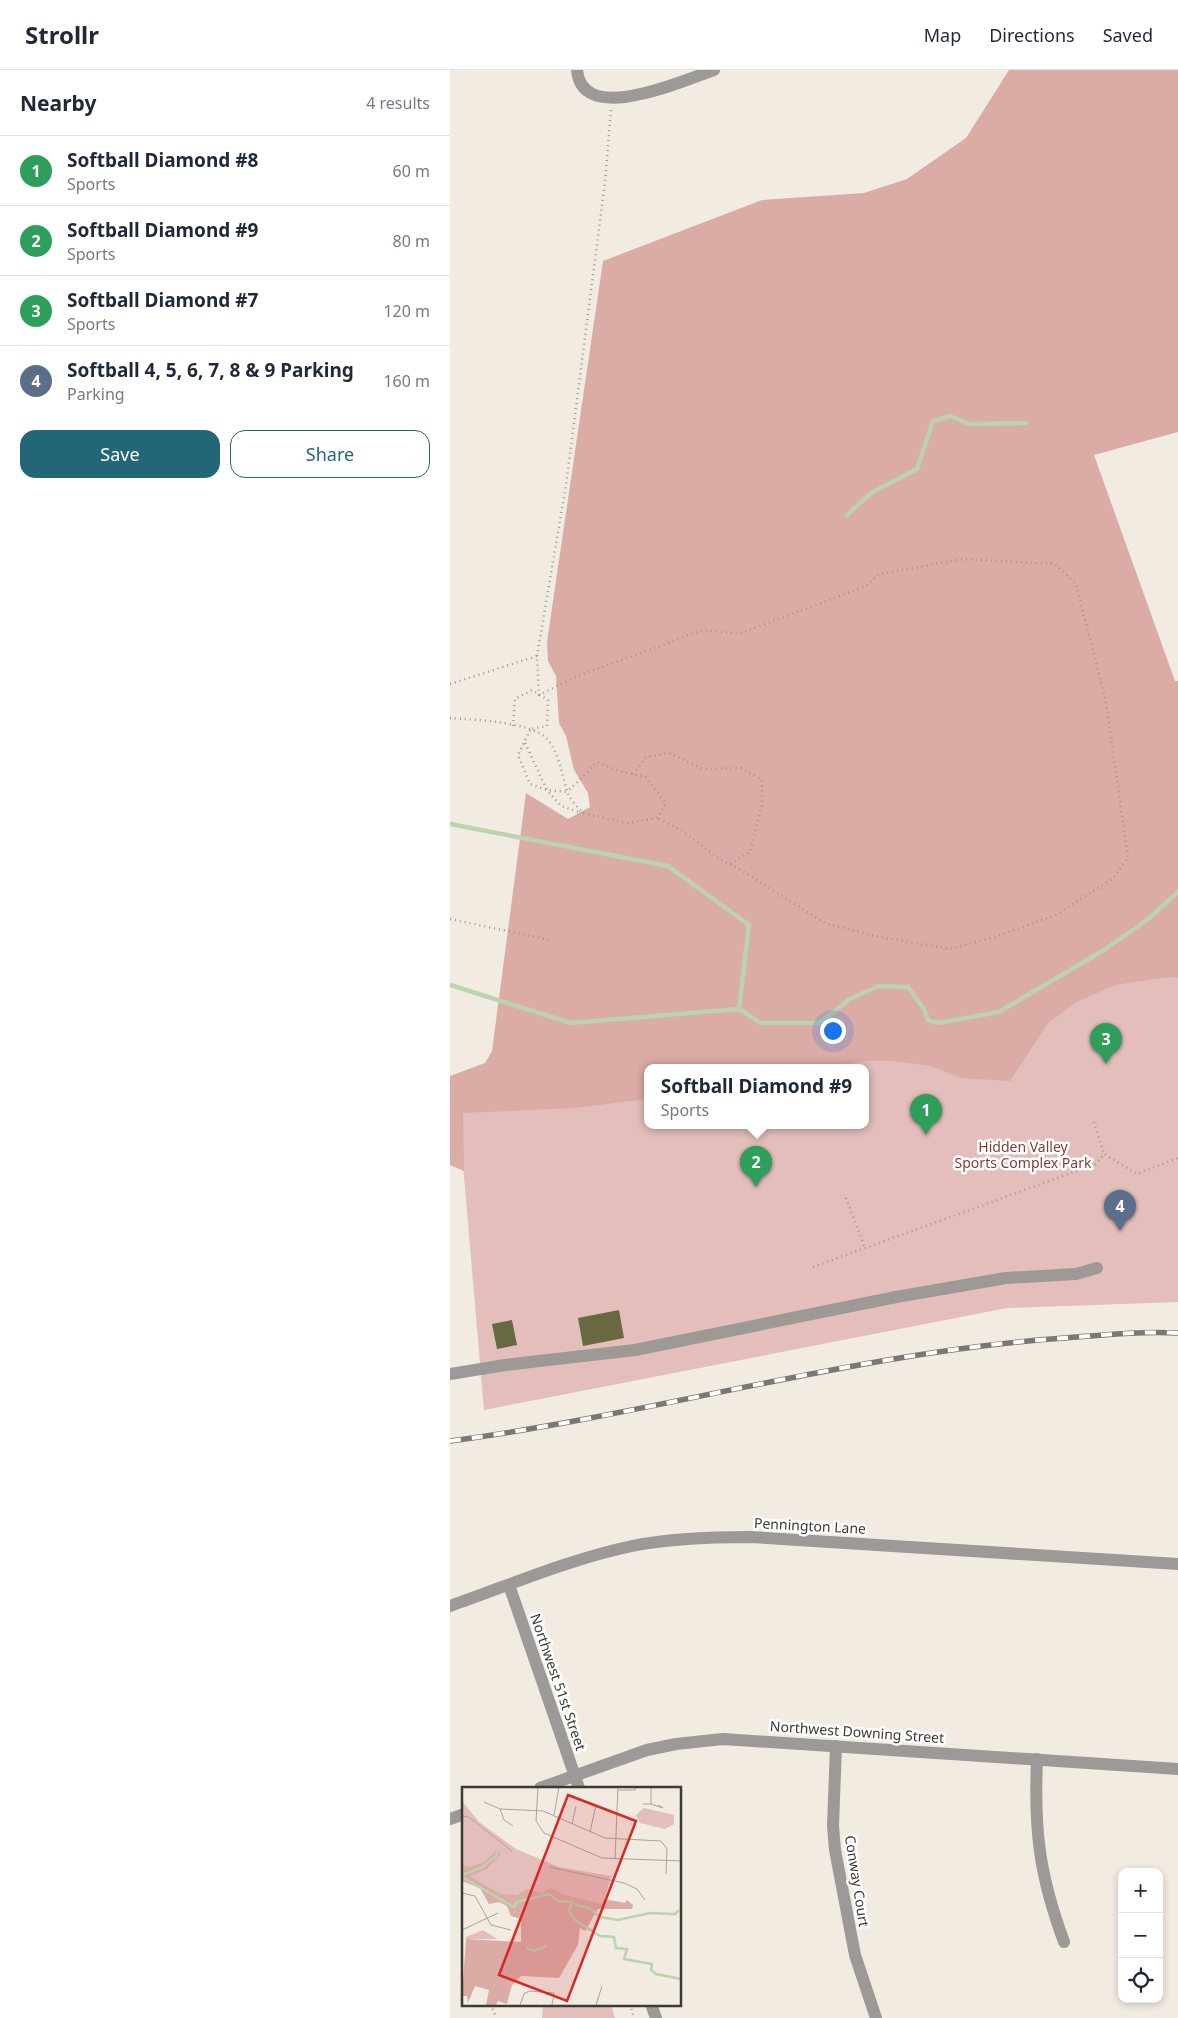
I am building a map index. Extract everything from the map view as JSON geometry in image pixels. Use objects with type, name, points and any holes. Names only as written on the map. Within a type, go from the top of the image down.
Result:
[{"type":"street","points":[[578,70],[587,90],[602,98],[622,98],[714,70]]},
{"type":"street","points":[[450,1374],[505,1365],[636,1350],[896,1297],[1006,1278],[1076,1274],[1097,1268]]},
{"type":"street","name":"Pennington Lane","points":[[450,1606],[599,1554],[633,1546],[718,1537],[751,1537],[1178,1564]]},
{"type":"street","name":"Northwest 51st Street","points":[[509,1585],[577,1782]]},
{"type":"street","name":"Northwest Downing Street","points":[[546,1787],[577,1782],[647,1750],[723,1739],[1178,1769]]},
{"type":"street","name":"Conway Court","points":[[836,1746],[832,1826],[835,1850],[855,1955],[876,2018]]},
{"type":"street","points":[[1036,1759],[1035,1822],[1038,1850],[1052,1910],[1064,1942]]},
{"type":"street","points":[[450,1819],[462,1815]]},
{"type":"street","points":[[652,2006],[656,2018]]},
{"type":"path","points":[[540,694],[537,656],[567,476],[606,182],[611,132],[611,98]]},
{"type":"path","points":[[524,743],[546,790],[561,806],[582,813],[627,823],[657,818],[681,830],[721,860],[825,923],[875,936],[950,949],[995,937],[1058,914],[1113,878],[1128,858],[1106,702],[1076,584],[1055,564],[962,559],[878,574],[866,586],[739,634],[703,630],[575,677],[540,694]]},
{"type":"path","points":[[450,684],[537,656]]},
{"type":"path","points":[[513,726],[515,699],[532,690],[548,700],[547,726],[530,730]]},
{"type":"path","points":[[450,718],[513,726],[530,730],[547,740],[564,777],[567,792],[582,813]]},
{"type":"path","points":[[530,730],[518,755],[530,784],[546,790],[567,792]]},
{"type":"path","points":[[633,774],[646,757],[669,753],[704,769],[741,768],[762,780],[762,804],[750,852],[729,864]]},
{"type":"path","points":[[567,792],[597,762],[646,777],[666,804],[657,818]]},
{"type":"path","points":[[450,919],[550,940]]},
{"type":"path","points":[[1094,1122],[1104,1154],[1138,1174],[1178,1158]]},
{"type":"path","points":[[813,1267],[1096,1164],[1104,1154]]},
{"type":"path","points":[[846,1198],[865,1248]]},
{"type":"path","points":[[492,2006],[496,2018]]},
{"type":"green space","name":"Hidden Valley Sports Complex Park","points":[[1178,917],[1178,1302],[1007,1308],[484,1410],[458,1106],[644,1089],[644,1129],[869,1129],[869,1064],[786,1064]]},
{"type":"green space","points":[[543,2006],[612,2006],[615,2018],[542,2018]]},
{"type":"shaded area","points":[[1009,70],[1178,70],[1178,432],[1094,455],[1175,681],[1178,681],[1178,978],[1169,977],[1115,985],[1075,1003],[1048,1023],[1010,1081],[961,1078],[931,1066],[893,1061],[864,1061],[847,1064],[644,1064],[644,1099],[575,1108],[463,1113],[464,1171],[450,1165],[450,1076],[485,1063],[492,1051],[526,793],[568,819],[590,807],[588,793],[574,770],[566,736],[559,723],[556,676],[548,661],[547,642],[603,261],[762,200],[864,193],[907,179],[966,138]]},
{"type":"building","points":[[619,1310],[624,1338],[583,1346],[578,1318]]},
{"type":"building","points":[[512,1320],[517,1345],[497,1349],[492,1324]]},
{"type":"waterway","points":[[847,515],[871,493],[917,469],[933,421],[950,416],[969,424],[1026,423]]},
{"type":"waterway","points":[[450,824],[668,866],[749,925],[739,1009],[761,1023],[819,1023],[850,999],[879,986],[908,987],[924,1009],[928,1020],[938,1023],[999,1012],[1104,950],[1147,920],[1178,892]]},
{"type":"waterway","points":[[450,985],[571,1023],[739,1009]]},
{"type":"railway","points":[[450,1441],[604,1415],[910,1356],[987,1345],[1065,1338],[1136,1333],[1178,1333]]},
{"type":"place","name":"Softball Diamond #7","points":[[1106,1064]]},
{"type":"place","name":"Softball Diamond #8","points":[[926,1135]]},
{"type":"place","name":"Softball Diamond #9","points":[[756,1187]]},
{"type":"place","name":"Softball 4, 5, 6, 7, 8 & 9 Parking","points":[[1120,1231]]}]
